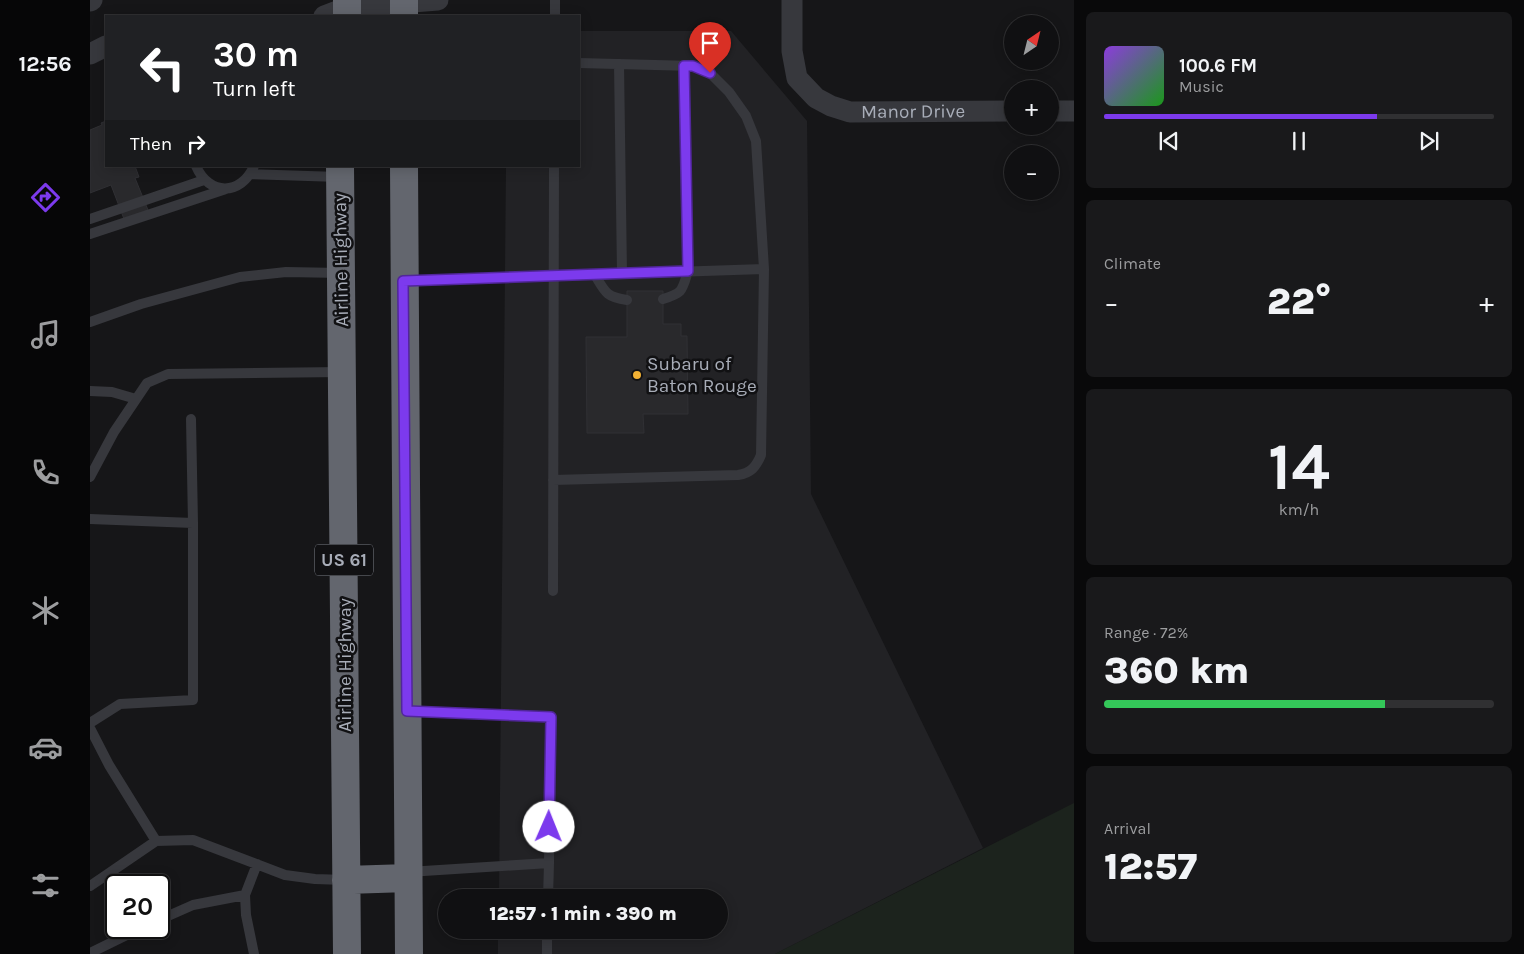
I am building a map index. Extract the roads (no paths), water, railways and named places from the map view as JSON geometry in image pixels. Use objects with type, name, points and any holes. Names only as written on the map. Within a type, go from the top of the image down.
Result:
[{"type":"highway","points":[[404,167],[403,281],[409,954]]},
{"type":"highway","name":"Airline Highway","points":[[339,172],[342,273],[347,954]]},
{"type":"highway","points":[[346,880],[408,875]]},
{"type":"street","points":[[339,8],[404,6],[438,0]]},
{"type":"street","name":"Manor Drive","points":[[792,0],[792,51],[797,78],[816,98],[831,106],[850,112],[1004,111]]},
{"type":"street","points":[[90,54],[105,46]]},
{"type":"street","points":[[1059,111],[1074,111]]},
{"type":"lane","points":[[555,0],[555,15]]},
{"type":"lane","points":[[553,480],[749,474],[757,465],[761,455],[764,269],[756,141],[746,116],[729,92],[710,73],[693,66],[580,63]]},
{"type":"lane","points":[[619,64],[622,273]]},
{"type":"lane","points":[[663,299],[676,295],[683,288],[688,271],[684,66]]},
{"type":"lane","points":[[197,167],[208,184],[218,188],[229,188]]},
{"type":"lane","points":[[553,590],[554,167]]},
{"type":"lane","points":[[90,234],[229,188],[244,182],[252,170],[339,172]]},
{"type":"lane","points":[[90,219],[204,180]]},
{"type":"lane","points":[[403,281],[764,269]]},
{"type":"lane","points":[[90,322],[141,304],[240,277],[286,272],[342,273]]},
{"type":"lane","points":[[595,275],[606,293],[613,298],[627,300]]},
{"type":"lane","points":[[90,477],[114,432],[147,383],[168,374],[342,372]]},
{"type":"lane","points":[[90,391],[112,392],[136,399]]},
{"type":"lane","points":[[90,724],[120,704],[193,700],[191,419]]},
{"type":"lane","points":[[90,519],[193,523]]},
{"type":"lane","points":[[407,711],[551,717],[548,889]]},
{"type":"lane","points":[[90,728],[109,765],[156,840]]},
{"type":"lane","points":[[90,886],[156,840],[193,840],[285,875],[315,879],[346,880]]},
{"type":"lane","points":[[408,875],[549,863]]},
{"type":"lane","points":[[254,954],[246,915],[246,895],[257,864]]},
{"type":"lane","points":[[170,915],[193,905],[246,895]]},
{"type":"lane","points":[[90,953],[119,939]]},
{"type":"lane","points":[[546,954],[547,939]]},
{"type":"place","name":"Subaru of Baton Rouge","points":[[637,375]]}]
